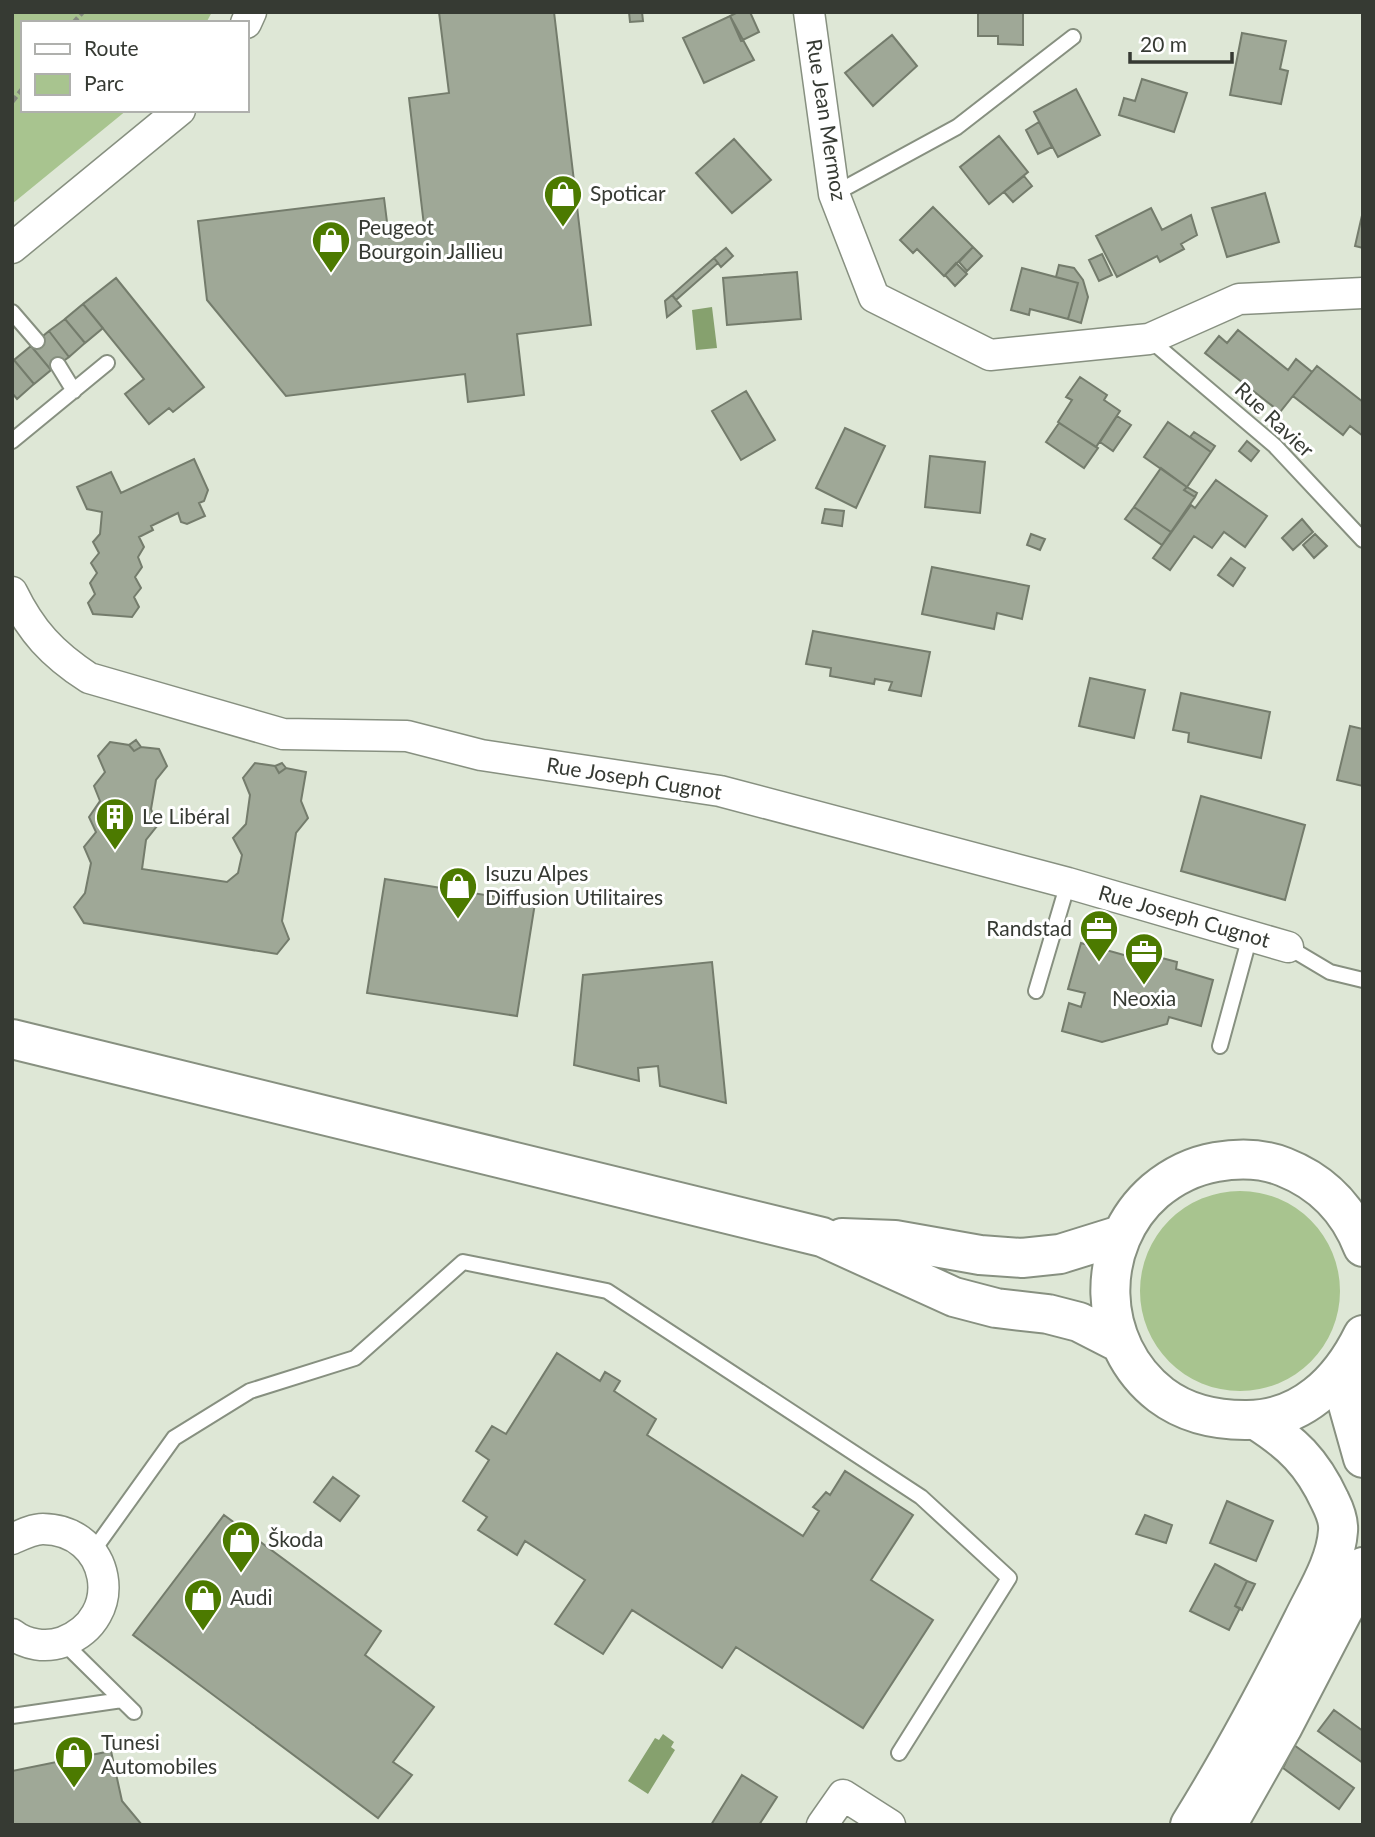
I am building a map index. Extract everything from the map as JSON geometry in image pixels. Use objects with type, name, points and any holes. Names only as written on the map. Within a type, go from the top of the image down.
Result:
[{"type":"main road","points":[[12,1039],[822,1237],[954,1297],[996,1308],[1048,1314],[1079,1322],[1120,1343]]},
{"type":"main road","points":[[1363,1247],[1348,1201],[1305,1176],[1272,1162],[1236,1158],[1200,1164],[1168,1180],[1140,1204],[1121,1235],[1110,1270],[1110,1307],[1120,1343],[1137,1371],[1161,1395],[1180,1406],[1222,1420],[1256,1420],[1288,1412],[1318,1396],[1342,1372],[1363,1335]]},
{"type":"main road","points":[[822,1237],[895,1240],[981,1255],[1022,1258],[1060,1254],[1121,1235]]},
{"type":"main road","points":[[1342,1372],[1361,1450]]},
{"type":"main road","points":[[1190,1825],[1221,1774],[1292,1641],[1327,1568],[1339,1530],[1334,1511],[1318,1476],[1301,1455],[1275,1432],[1256,1420]]},
{"type":"main road","points":[[1227,1825],[1282,1728],[1363,1567]]},
{"type":"street","name":"Rue Jean Mermoz","points":[[809,12],[834,194],[874,297],[990,355],[1149,339],[1239,299],[1363,293]]},
{"type":"street","points":[[12,248],[178,112]]},
{"type":"street","name":"Rue Joseph Cugnot","points":[[12,592],[20,624],[89,678],[283,734],[407,736],[481,755],[720,790],[1068,883],[1288,947]]},
{"type":"street","points":[[12,1539],[41,1529],[69,1533],[93,1551],[104,1580],[100,1611],[80,1635],[51,1646],[20,1641],[12,1634]]},
{"type":"street","points":[[822,1825],[843,1795],[890,1825]]},
{"type":"lane","points":[[834,194],[957,127],[1073,37]]},
{"type":"lane","points":[[12,312],[37,341]]},
{"type":"lane","name":"Rue Ravier","points":[[1149,339],[1275,446],[1363,540]]},
{"type":"lane","points":[[12,441],[107,363]]},
{"type":"lane","points":[[58,365],[74,391]]},
{"type":"lane","points":[[1036,991],[1068,883]]},
{"type":"lane","points":[[1220,1046],[1250,936]]},
{"type":"lane","points":[[1288,947],[1330,972],[1363,980]]},
{"type":"lane","points":[[93,1551],[174,1438],[250,1391],[355,1358],[463,1262],[607,1291],[920,1497],[1009,1578],[899,1753]]},
{"type":"lane","points":[[63,1642],[134,1712]]},
{"type":"lane","points":[[12,1716],[122,1700]]},
{"type":"green space","points":[[12,12],[212,12],[207,21],[21,21],[21,112],[125,112],[12,204]]},
{"type":"green space","points":[[1240,1191],[1260,1193],[1278,1199],[1311,1220],[1332,1253],[1338,1271],[1338,1311],[1332,1329],[1311,1362],[1278,1383],[1260,1389],[1240,1391],[1220,1389],[1202,1383],[1169,1362],[1148,1329],[1142,1311],[1140,1291],[1142,1271],[1148,1253],[1169,1220],[1202,1199],[1220,1193]]},
{"type":"shaded area","points":[[712,307],[717,348],[696,350],[692,310]]},
{"type":"shaded area","points":[[663,1734],[674,1742],[671,1747],[675,1750],[648,1794],[628,1781],[655,1738],[659,1740]]},
{"type":"building","points":[[439,12],[554,12],[591,325],[517,334],[524,395],[468,402],[465,374],[286,396],[207,300],[198,221],[384,198],[389,238],[425,234],[409,98],[449,93]]},
{"type":"building","points":[[629,12],[642,12],[643,21],[630,22]]},
{"type":"building","points":[[738,12],[750,12],[759,32],[741,41],[730,16]]},
{"type":"building","points":[[978,12],[1023,12],[1023,45],[998,44],[998,36],[978,36]]},
{"type":"building","points":[[730,16],[754,60],[704,83],[683,38]]},
{"type":"building","points":[[1242,33],[1286,41],[1280,69],[1288,71],[1281,104],[1230,95]]},
{"type":"building","points":[[892,35],[917,66],[873,106],[845,73]]},
{"type":"building","points":[[1142,79],[1187,93],[1174,132],[1119,115],[1124,98],[1135,101]]},
{"type":"building","points":[[1076,89],[1100,135],[1058,157],[1034,112]]},
{"type":"building","points":[[1039,122],[1052,147],[1038,154],[1026,130]]},
{"type":"building","points":[[999,136],[1028,172],[989,204],[960,167]]},
{"type":"building","points":[[734,139],[771,180],[732,213],[696,173]]},
{"type":"building","points":[[1024,176],[1032,186],[1013,202],[1004,192]]},
{"type":"building","points":[[1265,193],[1279,242],[1227,257],[1212,208]]},
{"type":"building","points":[[933,207],[973,247],[944,276],[917,249],[913,253],[900,240]]},
{"type":"building","points":[[1151,208],[1162,230],[1191,215],[1197,235],[1181,244],[1184,249],[1160,262],[1157,256],[1117,277],[1096,236]]},
{"type":"building","points":[[1363,211],[1363,248],[1355,246]]},
{"type":"building","points":[[973,247],[982,256],[967,271],[959,262]]},
{"type":"building","points":[[726,248],[733,256],[721,267],[714,258]]},
{"type":"building","points":[[1102,254],[1112,275],[1099,281],[1089,260]]},
{"type":"building","points":[[714,258],[718,263],[676,300],[672,295]]},
{"type":"building","points":[[956,263],[967,274],[955,286],[945,275]]},
{"type":"building","points":[[1059,265],[1074,268],[1083,280],[1088,297],[1081,323],[1068,319],[1078,283],[1056,277]]},
{"type":"building","points":[[1022,268],[1078,283],[1068,319],[1030,309],[1029,315],[1011,310]]},
{"type":"building","points":[[797,272],[801,319],[727,325],[723,278]]},
{"type":"building","points":[[116,278],[204,387],[173,412],[169,408],[149,424],[125,394],[144,379],[83,304]]},
{"type":"building","points":[[672,295],[681,306],[667,317],[665,301]]},
{"type":"building","points":[[83,304],[103,328],[85,343],[65,319]]},
{"type":"building","points":[[65,319],[85,343],[69,357],[49,331]]},
{"type":"building","points":[[1238,330],[1288,370],[1296,359],[1312,372],[1280,412],[1205,353],[1219,336],[1227,343]]},
{"type":"building","points":[[49,331],[69,357],[51,370],[31,346]]},
{"type":"building","points":[[31,346],[51,370],[34,384],[14,360]]},
{"type":"building","points":[[14,360],[34,384],[17,399],[12,393]]},
{"type":"building","points":[[1317,366],[1363,402],[1363,436],[1350,426],[1343,435],[1293,396]]},
{"type":"building","points":[[1080,377],[1107,395],[1104,400],[1120,411],[1096,447],[1058,422],[1072,400],[1066,397]]},
{"type":"building","points":[[746,391],[775,440],[741,460],[712,411]]},
{"type":"building","points":[[1117,416],[1131,425],[1113,451],[1100,442]]},
{"type":"building","points":[[1168,422],[1211,452],[1187,487],[1144,457]]},
{"type":"building","points":[[1059,423],[1098,448],[1084,468],[1046,442]]},
{"type":"building","points":[[845,428],[885,446],[856,508],[816,488]]},
{"type":"building","points":[[1194,432],[1215,446],[1211,452],[1190,437]]},
{"type":"building","points":[[1247,441],[1259,451],[1251,461],[1239,451]]},
{"type":"building","points":[[930,456],[985,462],[980,513],[925,507]]},
{"type":"building","points":[[194,459],[208,490],[204,501],[199,503],[205,516],[187,524],[181,522],[178,513],[151,526],[153,530],[139,537],[144,547],[138,557],[142,567],[135,577],[141,588],[134,597],[139,607],[132,617],[93,614],[88,603],[95,594],[90,583],[97,573],[91,563],[99,553],[93,542],[100,534],[102,512],[87,509],[77,487],[111,472],[121,493]]},
{"type":"building","points":[[1161,468],[1187,487],[1184,490],[1195,497],[1171,532],[1134,507]]},
{"type":"building","points":[[1216,480],[1267,516],[1245,547],[1224,532],[1212,548],[1194,536],[1170,570],[1153,558],[1191,505],[1195,508]]},
{"type":"building","points":[[1187,487],[1197,493],[1195,497],[1184,490]]},
{"type":"building","points":[[1134,507],[1171,532],[1162,545],[1125,519]]},
{"type":"building","points":[[825,509],[844,511],[842,526],[822,523]]},
{"type":"building","points":[[1302,519],[1313,532],[1293,550],[1282,538]]},
{"type":"building","points":[[1031,534],[1045,539],[1040,550],[1027,545]]},
{"type":"building","points":[[1315,534],[1327,546],[1314,558],[1303,545]]},
{"type":"building","points":[[1231,558],[1245,568],[1233,586],[1218,575]]},
{"type":"building","points":[[932,567],[1029,586],[1022,619],[997,613],[994,629],[922,614]]},
{"type":"building","points":[[813,631],[930,652],[921,696],[889,690],[892,682],[875,679],[874,684],[830,676],[831,668],[806,664]]},
{"type":"building","points":[[1090,678],[1145,690],[1134,738],[1079,726]]},
{"type":"building","points":[[1181,693],[1270,712],[1261,758],[1188,742],[1189,733],[1173,730]]},
{"type":"building","points":[[1350,726],[1363,729],[1363,786],[1337,780]]},
{"type":"building","points":[[136,740],[141,747],[134,751],[129,745]]},
{"type":"building","name":"Le Libéral","points":[[110,742],[129,745],[134,751],[141,747],[159,749],[167,766],[156,780],[151,809],[157,826],[146,840],[142,869],[227,882],[238,873],[242,855],[233,838],[246,824],[250,795],[243,778],[255,763],[275,766],[279,773],[286,768],[306,772],[301,801],[308,818],[296,833],[282,921],[289,939],[277,954],[84,923],[74,907],[85,893],[91,863],[84,847],[96,832],[89,817],[100,801],[94,786],[105,772],[98,756]]},
{"type":"building","points":[[282,763],[286,768],[279,773],[275,766]]},
{"type":"building","points":[[1201,796],[1305,825],[1285,900],[1181,871]]},
{"type":"building","points":[[385,879],[535,903],[517,1016],[367,993]]},
{"type":"building","points":[[1081,943],[1131,957],[1132,950],[1177,962],[1176,969],[1213,980],[1201,1026],[1169,1017],[1167,1024],[1102,1042],[1062,1031],[1069,1003],[1081,1007],[1085,993],[1068,989]]},
{"type":"building","points":[[712,962],[726,1103],[660,1086],[658,1066],[638,1068],[639,1081],[574,1065],[583,975]]},
{"type":"building","points":[[557,1353],[600,1381],[605,1372],[620,1381],[614,1391],[656,1419],[647,1435],[803,1536],[819,1511],[813,1507],[826,1492],[830,1495],[845,1471],[913,1515],[871,1580],[933,1620],[863,1728],[736,1647],[722,1668],[632,1610],[603,1654],[555,1624],[585,1580],[525,1541],[517,1555],[478,1530],[487,1517],[463,1501],[489,1460],[476,1451],[492,1426],[506,1434]]},
{"type":"building","points":[[333,1477],[359,1496],[340,1521],[314,1502]]},
{"type":"building","points":[[1227,1501],[1273,1521],[1256,1561],[1210,1543]]},
{"type":"building","points":[[224,1515],[381,1631],[365,1655],[434,1707],[393,1762],[412,1775],[378,1818],[133,1635]]},
{"type":"building","points":[[1145,1515],[1172,1525],[1166,1543],[1136,1534]]},
{"type":"building","points":[[1215,1564],[1247,1581],[1235,1606],[1240,1608],[1229,1630],[1190,1611]]},
{"type":"building","points":[[1247,1581],[1255,1584],[1242,1610],[1235,1606]]},
{"type":"building","points":[[1334,1710],[1363,1731],[1363,1763],[1318,1731]]},
{"type":"building","points":[[1294,1745],[1354,1788],[1339,1809],[1283,1768]]},
{"type":"building","points":[[111,1751],[122,1801],[142,1825],[12,1825],[12,1771]]},
{"type":"building","points":[[742,1775],[777,1797],[759,1825],[711,1825]]},
{"type":"place","name":"Spoticar","points":[[563,228]]},
{"type":"place","name":"Peugeot Bourgoin Jallieu","points":[[331,274]]},
{"type":"place","name":"Le Libéral","points":[[115,851]]},
{"type":"place","name":"Isuzu Alpes Diffusion Utilitaires","points":[[458,920]]},
{"type":"place","name":"Randstad","points":[[1099,963]]},
{"type":"place","name":"Neoxia","points":[[1144,986]]},
{"type":"place","name":"Škoda","points":[[241,1574]]},
{"type":"place","name":"Audi","points":[[203,1632]]},
{"type":"place","name":"Tunesi Automobiles","points":[[74,1789]]}]
